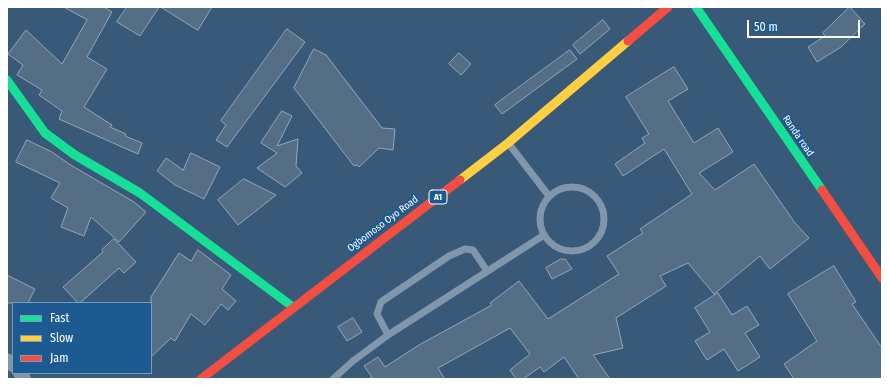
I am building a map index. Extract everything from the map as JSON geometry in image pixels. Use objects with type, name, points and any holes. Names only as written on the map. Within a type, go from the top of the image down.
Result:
[{"type":"main road","name":"Randa road","points":[[696,7],[882,278]]},
{"type":"main road","name":"Ogbomoso Oyo Road","points":[[201,379],[508,143],[659,10]]},
{"type":"main road","points":[[7,80],[45,133],[75,155],[140,193],[293,307]]},
{"type":"lane","points":[[508,143],[549,196]]},
{"type":"lane","points":[[572,187],[588,191],[595,196],[603,210],[603,227],[600,234],[588,246],[572,251],[556,247],[544,235],[540,223],[541,211],[549,196],[559,190],[572,187]]},
{"type":"lane","points":[[333,379],[353,361],[388,335],[544,235]]},
{"type":"lane","points":[[388,335],[377,314],[382,302],[449,256],[465,248],[473,250],[487,272]]},
{"type":"building","points":[[64,7],[104,7],[112,12],[87,57],[107,69],[84,107],[112,125],[110,127],[126,134],[125,136],[142,143],[138,154],[59,119],[62,111],[39,95],[42,90],[17,75],[23,65],[8,54],[26,30],[62,64],[87,20]]},
{"type":"building","points":[[127,7],[159,7],[140,36],[117,22]]},
{"type":"building","points":[[161,7],[212,7],[198,30]]},
{"type":"building","points":[[850,7],[865,24],[841,47],[817,62],[808,47],[825,36],[823,33]]},
{"type":"building","points":[[603,20],[610,29],[580,54],[573,45]]},
{"type":"building","points":[[287,29],[305,42],[227,147],[216,140],[226,125],[221,121]]},
{"type":"building","points":[[314,49],[326,55],[382,128],[395,129],[393,150],[379,148],[359,167],[357,165],[354,166],[294,88]]},
{"type":"building","points":[[570,50],[577,59],[502,114],[495,105]]},
{"type":"building","points":[[459,53],[471,64],[461,75],[449,64]]},
{"type":"building","points":[[674,67],[688,89],[668,101],[694,143],[718,128],[733,152],[699,173],[715,190],[754,164],[795,223],[809,238],[770,269],[760,256],[714,294],[688,263],[660,276],[666,286],[616,318],[623,348],[593,355],[610,379],[579,379],[564,357],[544,372],[540,367],[523,379],[516,379],[510,370],[530,354],[510,328],[438,368],[445,379],[368,379],[372,377],[364,366],[378,357],[385,367],[419,345],[492,305],[490,303],[519,281],[548,319],[619,274],[607,256],[643,233],[640,229],[692,194],[664,149],[623,176],[615,164],[645,143],[642,138],[649,134],[626,97]]},
{"type":"building","points":[[282,111],[292,116],[277,146],[298,139],[296,166],[302,173],[285,187],[257,168],[277,153],[261,143]]},
{"type":"building","points":[[27,140],[52,152],[69,164],[134,202],[146,212],[119,242],[91,217],[84,236],[61,227],[68,208],[51,198],[60,183],[16,162]]},
{"type":"building","points":[[191,153],[220,167],[204,199],[175,185],[157,171],[166,158],[183,170]]},
{"type":"building","points":[[244,179],[276,195],[238,225],[218,200]]},
{"type":"building","points":[[114,239],[136,262],[124,273],[119,268],[81,302],[77,302],[63,287],[103,252],[102,250]]},
{"type":"building","points":[[198,250],[231,275],[222,289],[236,301],[228,310],[221,304],[205,325],[191,314],[175,341],[171,338],[152,356],[151,297],[179,253],[191,261]]},
{"type":"building","points":[[561,259],[565,259],[572,269],[552,279],[546,268]]},
{"type":"building","points":[[834,266],[856,302],[852,304],[882,348],[882,379],[794,379],[784,364],[817,341],[788,294]]},
{"type":"building","points":[[7,275],[35,289],[28,302],[7,303]]},
{"type":"building","points":[[718,293],[732,315],[747,306],[759,325],[745,333],[760,357],[738,371],[724,349],[707,360],[695,341],[710,332],[695,308]]},
{"type":"building","points":[[353,318],[362,332],[347,341],[338,327]]},
{"type":"traffic: fast","points":[[696,7],[822,190]]},
{"type":"traffic: fast","points":[[7,80],[45,133],[75,155],[140,193],[293,307]]},
{"type":"traffic: slow","points":[[460,180],[508,143],[628,41]]},
{"type":"traffic: jam","points":[[628,41],[668,7]]},
{"type":"traffic: jam","points":[[201,379],[460,180]]},
{"type":"traffic: jam","points":[[822,190],[882,278]]}]
